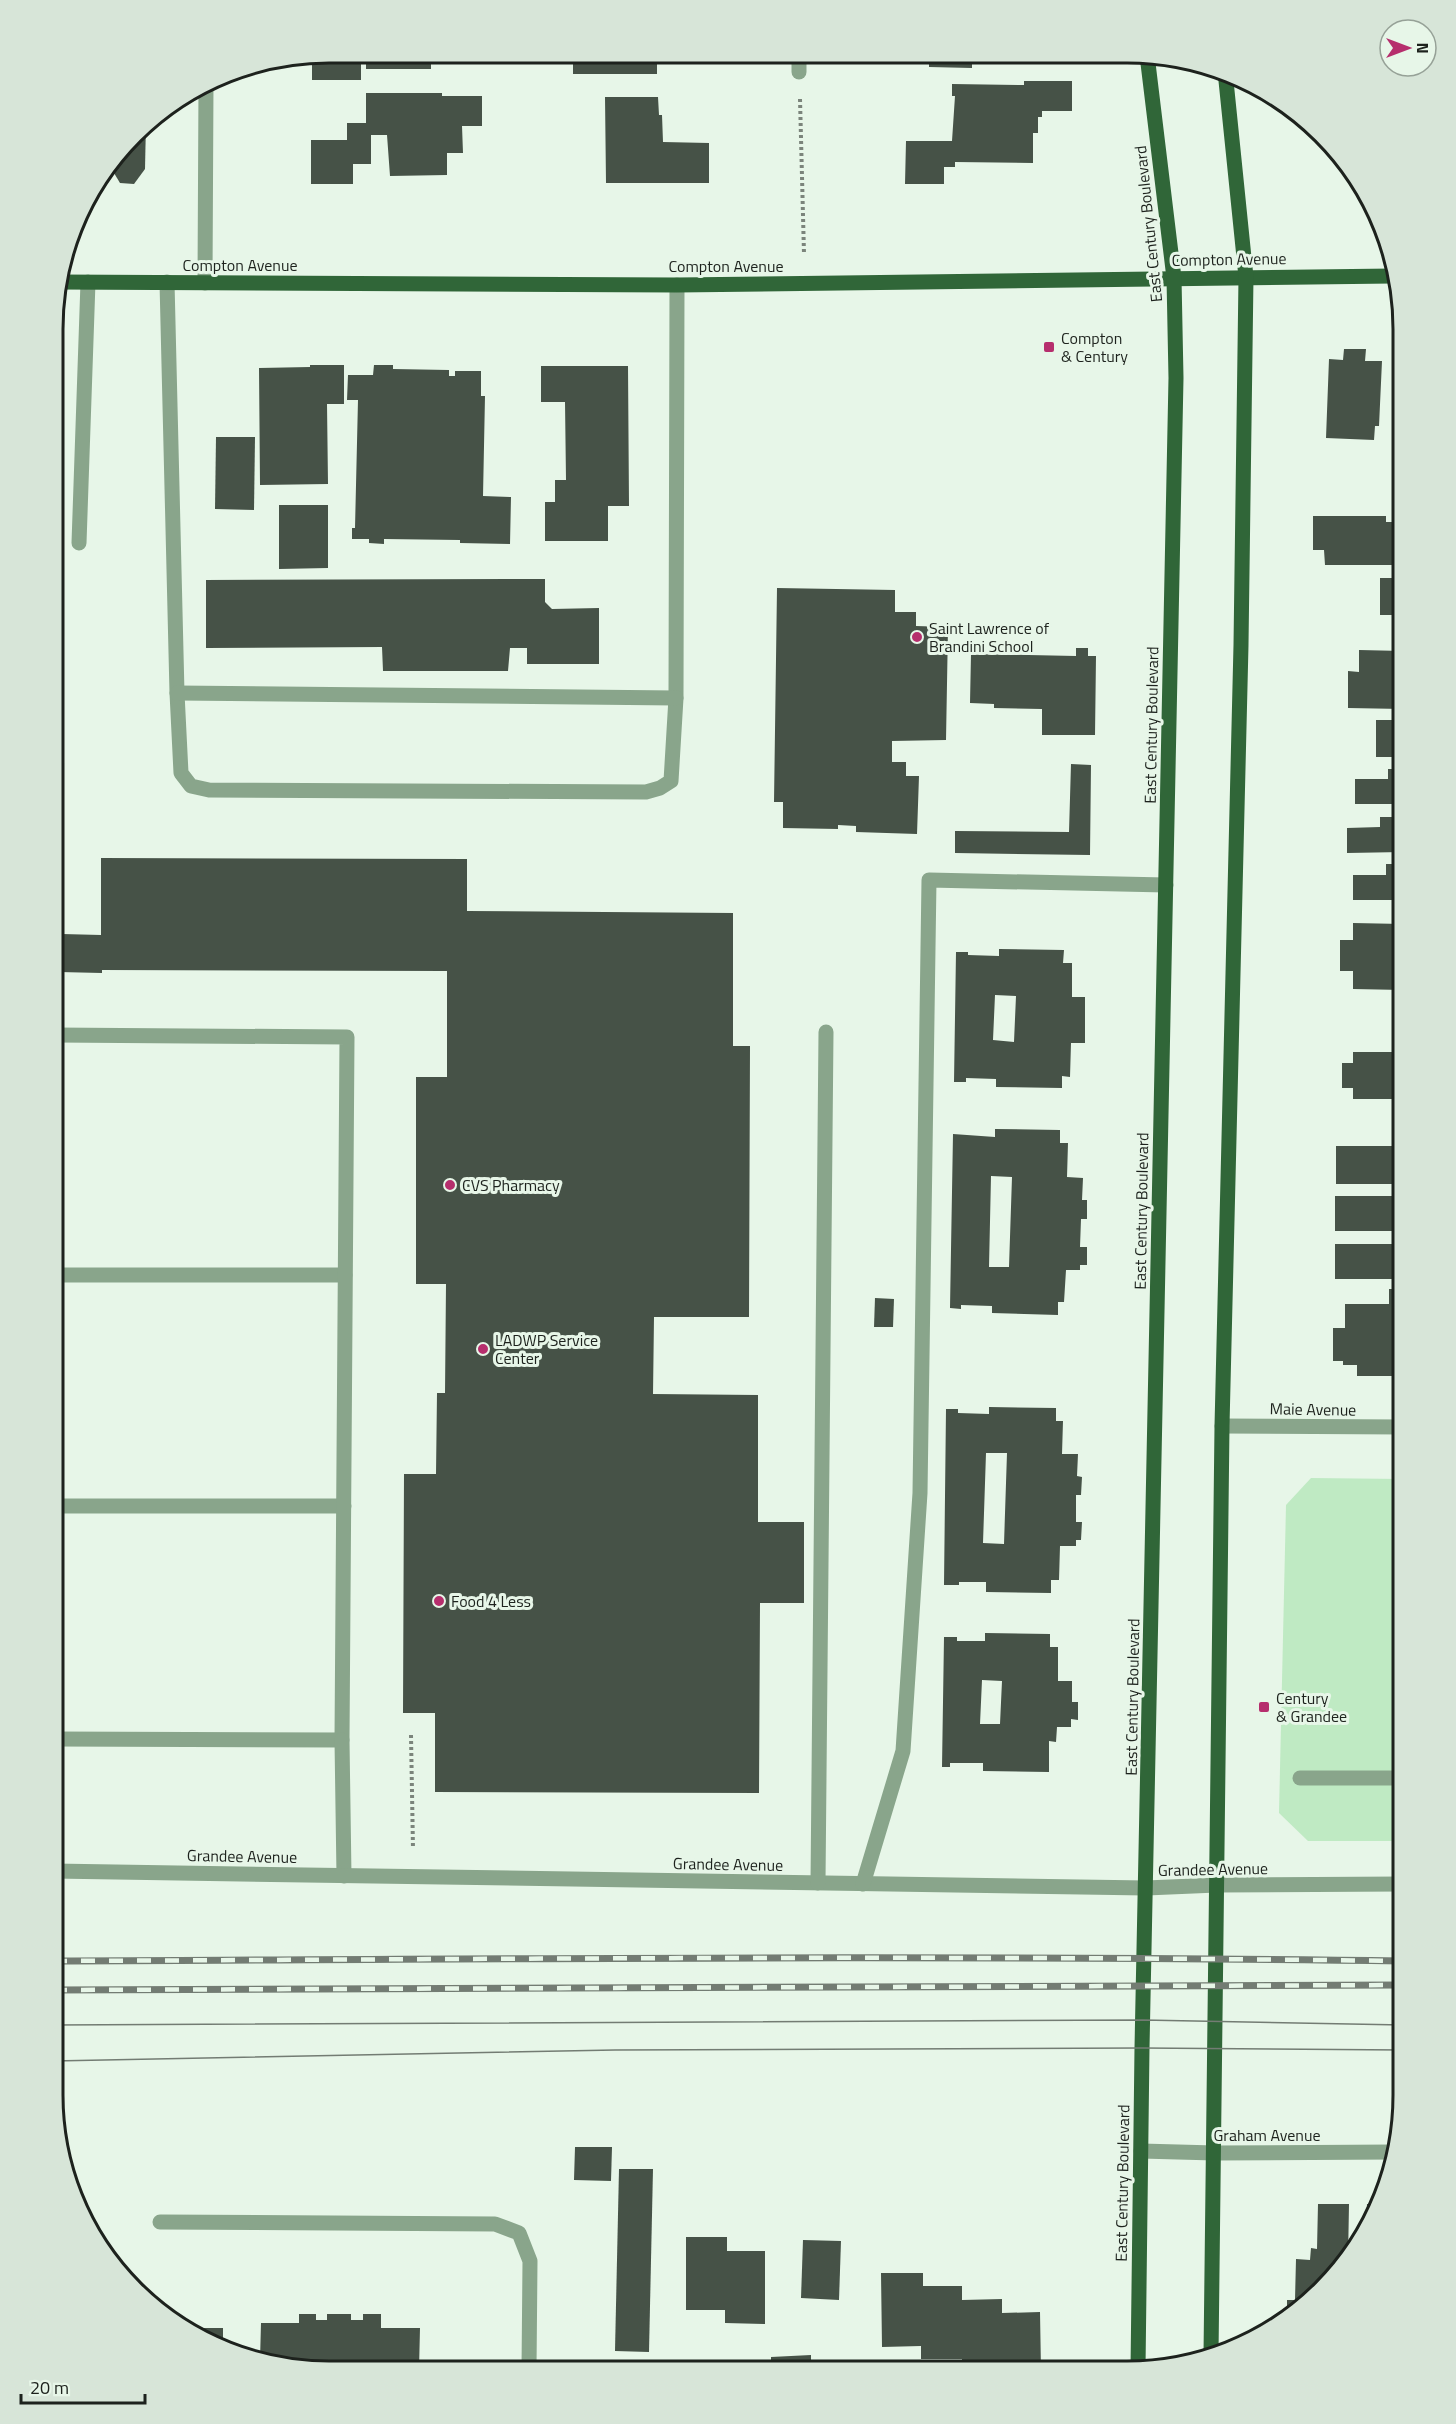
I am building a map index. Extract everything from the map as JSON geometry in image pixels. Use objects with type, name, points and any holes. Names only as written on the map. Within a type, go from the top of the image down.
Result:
[{"type":"main road","name":"East Century Boulevard","points":[[1138,2360],[1176,378],[1174,278],[1148,64]]},
{"type":"main road","points":[[1211,2348],[1222,1426],[1241,645],[1246,277],[1226,82]]},
{"type":"main road","name":"Compton Avenue","points":[[67,282],[677,285],[1388,276]]},
{"type":"street","points":[[799,63],[799,72]]},
{"type":"street","points":[[206,93],[206,283]]},
{"type":"street","points":[[79,543],[88,282]]},
{"type":"street","points":[[167,282],[181,773],[191,786],[209,790],[646,792],[660,788],[671,781],[676,698],[677,285]]},
{"type":"street","points":[[177,693],[676,698]]},
{"type":"street","points":[[863,1884],[903,1751],[919,1505],[929,880],[1166,885]]},
{"type":"street","points":[[818,1883],[826,1032]]},
{"type":"street","points":[[63,1035],[347,1037],[342,1740],[344,1876]]},
{"type":"street","points":[[63,1275],[345,1275]]},
{"type":"street","name":"Maie Avenue","points":[[1222,1426],[1393,1428]]},
{"type":"street","points":[[63,1506],[344,1506]]},
{"type":"street","points":[[63,1739],[342,1740]]},
{"type":"street","points":[[1300,1778],[1393,1778]]},
{"type":"street","name":"Grandee Avenue","points":[[63,1871],[1146,1888],[1217,1885],[1393,1884]]},
{"type":"street","name":"Graham Avenue","points":[[1141,2151],[1387,2152]]},
{"type":"street","points":[[160,2222],[495,2224],[519,2233],[530,2261],[529,2361]]},
{"type":"path","points":[[799,72],[805,284]]},
{"type":"path","points":[[411,1735],[414,1877]]},
{"type":"green space","points":[[1311,1478],[1393,1479],[1393,1841],[1308,1841],[1279,1813],[1286,1505]]},
{"type":"building","points":[[361,63],[361,80],[312,80],[312,64]]},
{"type":"building","points":[[366,63],[431,63],[431,69],[366,69]]},
{"type":"building","points":[[573,63],[657,63],[657,74],[573,74]]},
{"type":"building","points":[[929,63],[972,63],[972,68],[929,67]]},
{"type":"building","points":[[1024,81],[1072,81],[1072,111],[1042,111],[1042,117],[1038,117],[1038,133],[1033,133],[1033,163],[955,162],[955,167],[944,167],[944,184],[905,184],[906,141],[952,141],[955,96],[952,96],[952,84],[1024,85]]},
{"type":"building","points":[[366,93],[442,93],[442,96],[482,96],[482,126],[462,126],[463,153],[447,153],[447,175],[390,176],[387,135],[371,135],[371,164],[353,164],[353,184],[311,184],[311,140],[347,140],[347,123],[366,123]]},
{"type":"building","points":[[605,97],[658,97],[659,115],[662,115],[663,142],[709,143],[709,183],[606,183]]},
{"type":"building","points":[[146,137],[145,169],[134,184],[120,183],[114,173]]},
{"type":"building","points":[[1344,349],[1366,349],[1365,361],[1382,361],[1379,426],[1375,426],[1374,440],[1326,438],[1329,359],[1343,360]]},
{"type":"building","points":[[310,365],[344,365],[344,404],[327,404],[328,484],[260,485],[259,368],[310,367]]},
{"type":"building","points":[[374,365],[393,365],[393,369],[449,370],[449,376],[455,376],[455,371],[481,371],[481,396],[485,396],[483,496],[511,497],[510,544],[460,543],[460,540],[384,539],[384,544],[369,543],[369,539],[352,539],[352,528],[355,528],[358,400],[347,400],[348,375],[373,375]]},
{"type":"building","points":[[541,366],[628,366],[629,506],[608,506],[608,541],[545,541],[545,502],[555,502],[555,480],[566,480],[565,402],[541,402]]},
{"type":"building","points":[[216,437],[255,437],[254,510],[215,509]]},
{"type":"building","points":[[279,505],[328,505],[328,568],[279,569]]},
{"type":"building","points":[[1313,516],[1386,516],[1386,522],[1393,522],[1393,565],[1325,565],[1324,550],[1313,550]]},
{"type":"building","points":[[1380,578],[1393,578],[1393,615],[1380,615]]},
{"type":"building","points":[[545,579],[545,602],[552,609],[599,608],[599,664],[527,664],[527,648],[510,648],[508,671],[383,671],[382,647],[206,648],[206,580]]},
{"type":"building","points":[[777,588],[895,590],[895,612],[916,612],[916,626],[948,627],[946,740],[892,741],[892,762],[906,762],[906,776],[919,776],[917,834],[856,832],[856,826],[838,825],[838,829],[783,828],[783,802],[774,802]]},
{"type":"building","points":[[1076,648],[1088,648],[1088,656],[1096,656],[1095,735],[1042,735],[1042,709],[994,708],[994,704],[970,703],[971,654],[1076,656]]},
{"type":"building","points":[[1359,650],[1393,651],[1393,709],[1348,708],[1348,671],[1359,672]]},
{"type":"building","points":[[1376,720],[1393,720],[1393,757],[1376,757]]},
{"type":"building","points":[[1071,764],[1091,765],[1090,855],[955,853],[955,831],[1069,832]]},
{"type":"building","points":[[1388,769],[1393,769],[1393,804],[1355,804],[1355,779],[1388,779]]},
{"type":"building","points":[[1380,817],[1393,817],[1393,852],[1347,853],[1347,828],[1380,827]]},
{"type":"building","points":[[101,858],[467,859],[467,911],[733,913],[733,1046],[750,1046],[749,1317],[654,1317],[653,1394],[758,1395],[758,1522],[804,1522],[804,1603],[760,1603],[759,1793],[435,1792],[435,1713],[403,1713],[404,1474],[436,1474],[437,1393],[445,1393],[446,1284],[416,1284],[416,1077],[447,1077],[447,971],[102,970],[102,973],[63,972],[63,934],[101,935]]},
{"type":"building","points":[[1386,864],[1393,864],[1393,900],[1353,900],[1353,875],[1386,875]]},
{"type":"building","points":[[1353,923],[1393,924],[1393,990],[1353,989],[1353,971],[1340,971],[1340,940],[1353,940]]},
{"type":"building","points":[[999,949],[1064,950],[1063,963],[1072,963],[1072,997],[1085,997],[1085,1043],[1071,1043],[1070,1077],[1062,1076],[1062,1088],[996,1087],[996,1079],[966,1078],[966,1082],[954,1082],[956,952],[968,952],[968,955],[999,956]],"holes":[[[995,995],[1016,996],[1014,1042],[993,1040]]]},
{"type":"building","points":[[1353,1052],[1393,1052],[1393,1099],[1353,1099],[1353,1088],[1342,1088],[1342,1063],[1353,1063]]},
{"type":"building","points":[[995,1129],[1060,1130],[1060,1143],[1068,1143],[1067,1177],[1083,1178],[1082,1200],[1087,1200],[1087,1219],[1081,1219],[1080,1247],[1087,1247],[1087,1265],[1080,1265],[1080,1270],[1066,1270],[1064,1302],[1058,1302],[1058,1315],[992,1313],[992,1306],[961,1305],[961,1309],[950,1308],[953,1134],[995,1137]],"holes":[[[991,1176],[1012,1177],[1009,1267],[989,1267]]]},
{"type":"building","points":[[1336,1146],[1393,1146],[1393,1184],[1336,1184]]},
{"type":"building","points":[[1335,1196],[1393,1196],[1393,1231],[1335,1231]]},
{"type":"building","points":[[1335,1244],[1393,1244],[1393,1279],[1335,1279]]},
{"type":"building","points":[[1389,1289],[1393,1289],[1393,1376],[1357,1376],[1357,1365],[1343,1365],[1343,1361],[1333,1361],[1333,1328],[1345,1328],[1345,1304],[1389,1304]]},
{"type":"building","points":[[875,1298],[894,1299],[893,1327],[874,1327]]},
{"type":"building","points":[[989,1407],[1056,1408],[1056,1421],[1063,1421],[1062,1454],[1078,1454],[1077,1476],[1082,1477],[1081,1495],[1076,1495],[1076,1522],[1082,1522],[1081,1540],[1076,1540],[1076,1546],[1060,1546],[1059,1580],[1051,1580],[1051,1593],[986,1592],[986,1582],[959,1582],[959,1585],[944,1585],[946,1409],[958,1409],[958,1413],[989,1414]],"holes":[[[986,1453],[1007,1453],[1004,1544],[983,1543]]]},
{"type":"building","points":[[985,1633],[1050,1634],[1050,1647],[1058,1647],[1058,1681],[1072,1681],[1072,1702],[1078,1702],[1078,1720],[1071,1719],[1071,1727],[1057,1727],[1056,1742],[1049,1741],[1049,1772],[983,1771],[983,1763],[950,1763],[950,1767],[942,1767],[944,1637],[957,1637],[957,1641],[985,1641]],"holes":[[[982,1680],[1002,1681],[1000,1724],[980,1724]]]},
{"type":"building","points":[[575,2147],[612,2147],[611,2181],[574,2180]]},
{"type":"building","points":[[619,2169],[653,2169],[649,2352],[615,2351]]},
{"type":"building","points":[[1318,2204],[1349,2204],[1348,2242],[1315,2283],[1287,2307],[1287,2300],[1295,2300],[1296,2259],[1310,2260],[1311,2248],[1317,2249]]},
{"type":"building","points":[[686,2237],[727,2237],[727,2251],[765,2251],[765,2324],[725,2323],[725,2310],[686,2310]]},
{"type":"building","points":[[803,2240],[841,2241],[839,2300],[801,2298]]},
{"type":"building","points":[[881,2273],[923,2273],[923,2286],[962,2286],[962,2300],[1002,2299],[1002,2313],[1040,2312],[1041,2361],[921,2359],[921,2346],[882,2347]]},
{"type":"building","points":[[299,2314],[316,2314],[316,2320],[327,2320],[327,2314],[351,2314],[351,2320],[363,2320],[363,2314],[381,2314],[381,2328],[420,2328],[419,2361],[329,2361],[294,2359],[260,2352],[261,2323],[299,2323]]},
{"type":"building","points":[[201,2328],[223,2328],[223,2339]]},
{"type":"building","points":[[811,2355],[811,2361],[771,2361],[771,2357]]},
{"type":"tram line","points":[[63,2025],[1143,2020],[1393,2025]]},
{"type":"tram line","points":[[63,2061],[615,2050],[1142,2048],[1393,2050]]},
{"type":"railway","points":[[63,1961],[897,1958],[1393,1961]]},
{"type":"railway","points":[[63,1990],[1393,1985]]},
{"type":"place","name":"Compton & Century","points":[[1049,347]]},
{"type":"place","name":"Saint Lawrence of Brandini School","points":[[917,637]]},
{"type":"place","name":"CVS Pharmacy","points":[[450,1185]]},
{"type":"place","name":"LADWP Service Center","points":[[483,1349]]},
{"type":"place","name":"Food 4 Less","points":[[439,1601]]},
{"type":"place","name":"Century & Grandee","points":[[1264,1707]]}]
